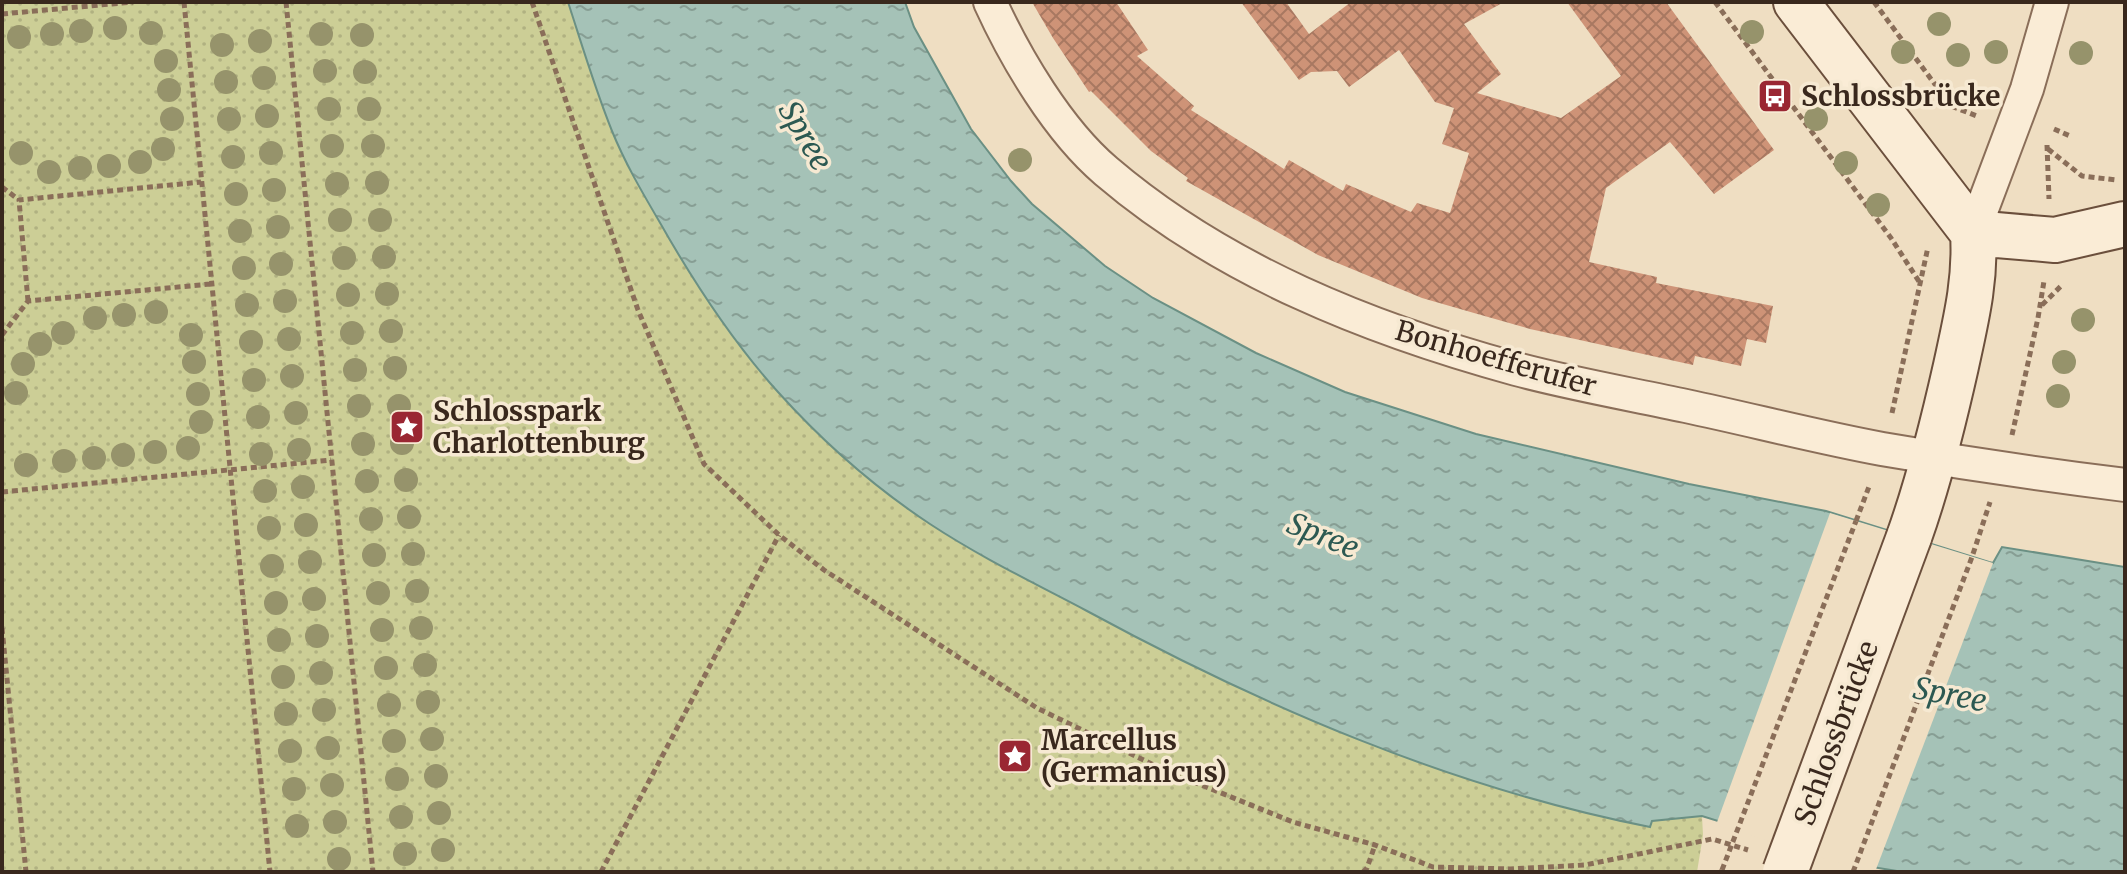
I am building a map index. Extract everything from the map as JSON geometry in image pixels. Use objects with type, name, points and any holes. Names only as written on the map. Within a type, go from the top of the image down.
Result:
[{"type":"main road","points":[[1796,2],[1973,233],[2055,240],[2125,224]]},
{"type":"main road","name":"Schlossbrücke","points":[[1785,872],[1909,537],[1935,458],[1972,294],[1975,264],[1973,233]]},
{"type":"street","name":"Bonhoefferufer","points":[[990,2],[1006,37],[1054,114],[1103,169],[1159,213],[1212,246],[1321,303],[1420,341],[1519,370],[1871,447],[2125,485]]},
{"type":"street","points":[[1973,233],[2027,89],[2052,2]]},
{"type":"path","points":[[2,14],[133,2]]},
{"type":"path","points":[[184,2],[270,872]]},
{"type":"path","points":[[286,2],[373,872]]},
{"type":"path","points":[[532,2],[638,310],[704,464],[779,535],[824,570],[1037,708],[1177,775],[1293,822],[1375,845],[1434,869],[1585,865],[1712,839]]},
{"type":"path","points":[[1715,2],[1891,238],[1920,283],[1890,421]]},
{"type":"path","points":[[1874,2],[1951,106]]},
{"type":"path","points":[[2054,129],[2070,136]]},
{"type":"path","points":[[2,187],[19,200],[201,182]]},
{"type":"path","points":[[2,335],[28,301],[19,200]]},
{"type":"path","points":[[2040,307],[2061,285],[2071,281]]},
{"type":"path","points":[[28,301],[211,284]]},
{"type":"path","points":[[2012,433],[2038,318]]},
{"type":"path","points":[[2,492],[332,460]]},
{"type":"path","points":[[1722,871],[1870,482]]},
{"type":"path","points":[[1853,872],[1994,491]]},
{"type":"path","points":[[601,872],[779,535]]},
{"type":"path","points":[[2,628],[26,872]]},
{"type":"path","points":[[1363,872],[1375,845]]},
{"type":"green space","name":"Schlosspark Charlottenburg","points":[[2,2],[568,2],[617,143],[699,288],[744,352],[778,392],[831,445],[890,495],[949,536],[1007,570],[1222,679],[1360,740],[1503,790],[1650,827],[1652,821],[1702,816],[1703,835],[1697,872],[2,872]]},
{"type":"water","name":"Spree","points":[[568,2],[905,2],[914,27],[971,129],[1032,204],[1105,266],[1153,298],[1256,353],[1345,392],[1476,434],[1689,484],[1826,511],[1993,563],[2002,547],[2125,567],[2125,872],[1903,872],[1860,865],[1702,816],[1652,821],[1650,827],[1503,790],[1432,767],[1291,711],[1154,646],[988,559],[909,510],[850,463],[795,411],[744,352],[685,266],[628,166],[600,99]]},
{"type":"pier","points":[[1830,513],[1993,563],[1875,872],[1716,825]]},
{"type":"building","points":[[1032,2],[1116,2],[1148,50],[1137,56],[1194,106],[1191,110],[1284,169],[1289,160],[1343,191],[1346,184],[1411,212],[1417,203],[1450,213],[1469,153],[1442,144],[1454,108],[1435,102],[1399,50],[1349,87],[1337,71],[1311,72],[1299,80],[1241,2],[1286,2],[1309,34],[1351,2],[1504,2],[1464,24],[1501,74],[1477,93],[1561,118],[1621,76],[1567,2],[1666,2],[1774,150],[1714,194],[1670,142],[1606,188],[1589,262],[1657,277],[1656,283],[1773,306],[1766,343],[1747,339],[1741,366],[1695,356],[1693,365],[1530,329],[1422,298],[1318,255],[1186,181],[1188,178],[1151,151],[1089,92]]},
{"type":"place","name":"Schlossbrücke","points":[[1775,96]]},
{"type":"place","name":"Schlosspark Charlottenburg","points":[[407,427]]},
{"type":"place","name":"Marcellus (Germanicus)","points":[[1015,756]]}]
